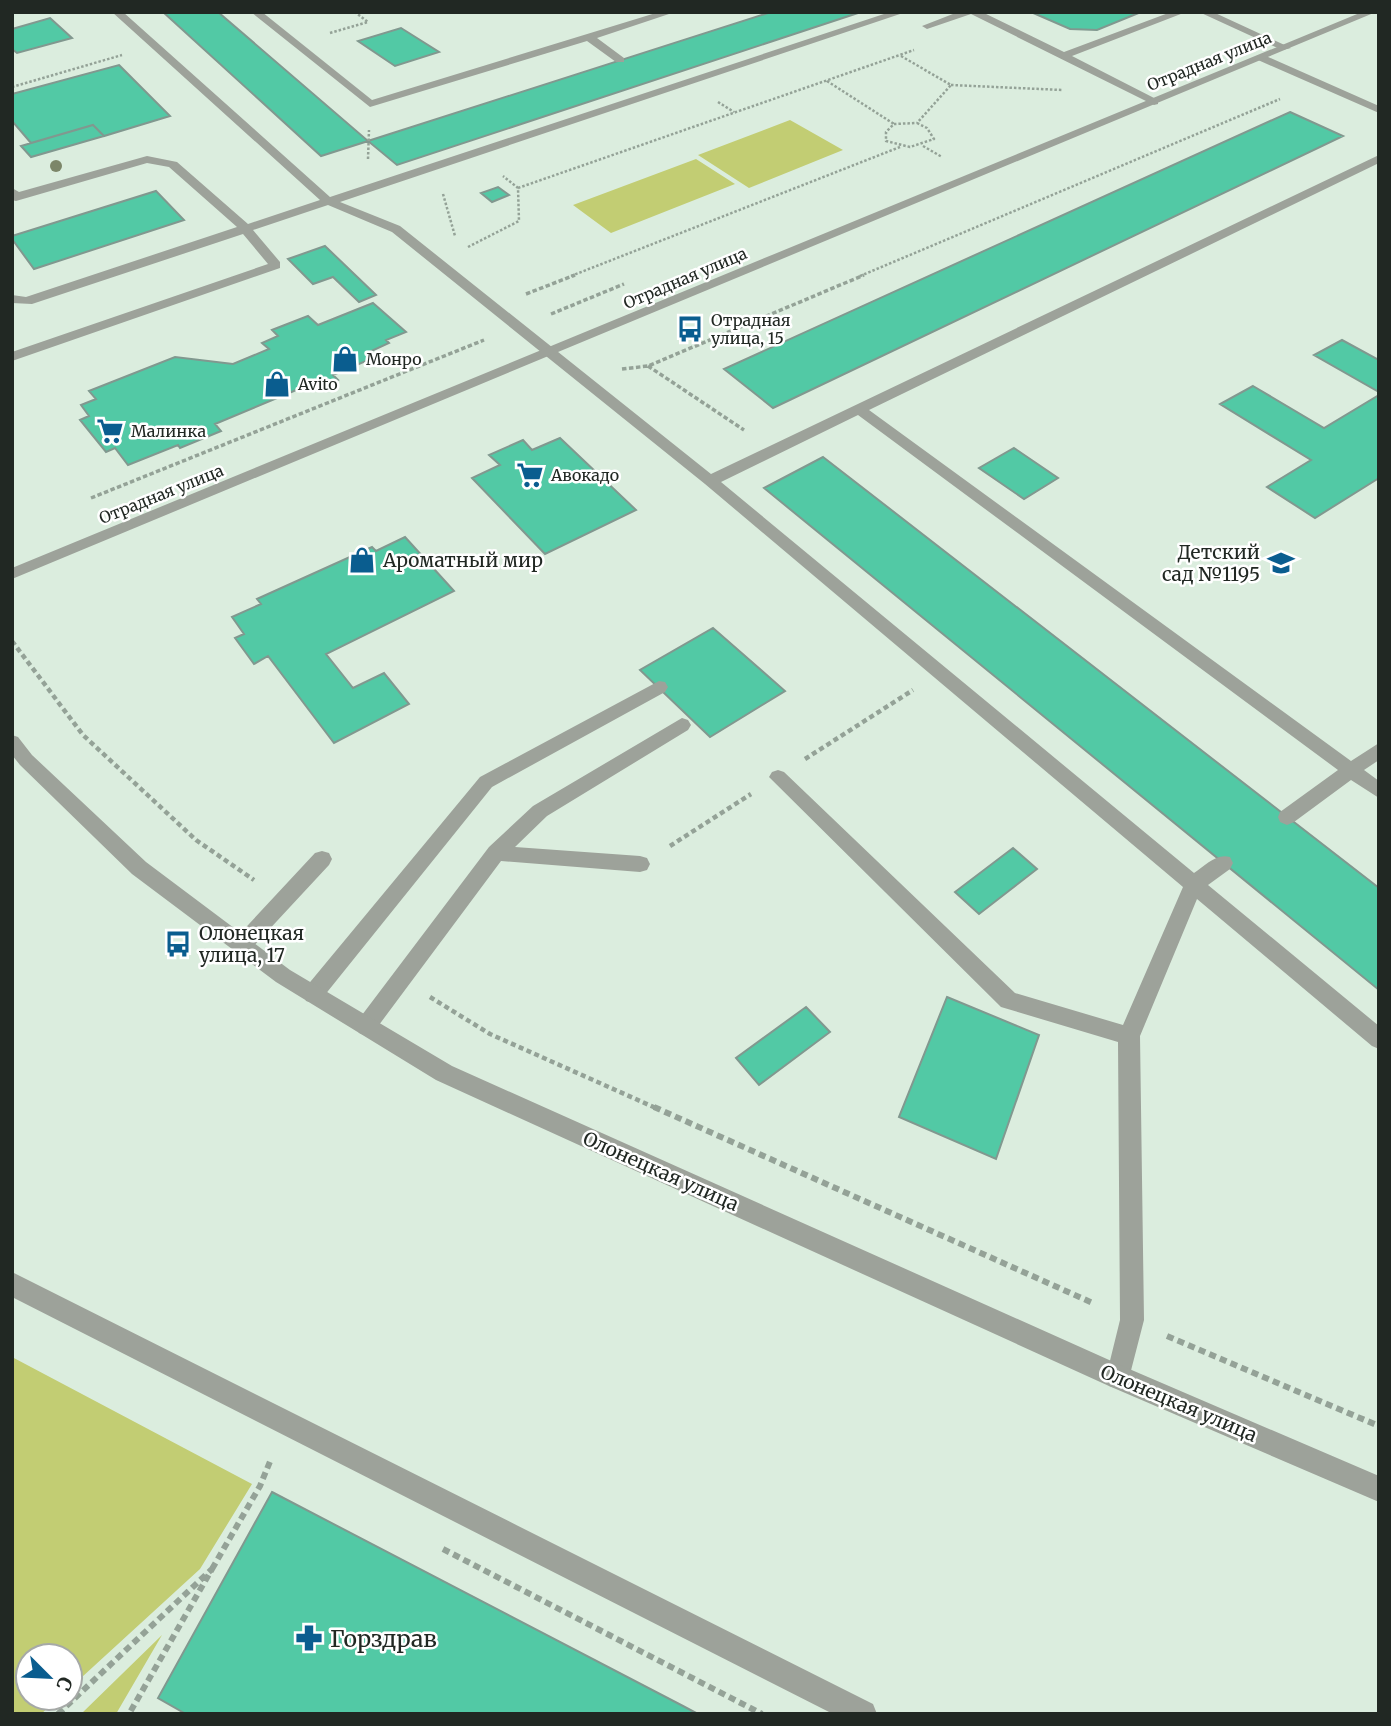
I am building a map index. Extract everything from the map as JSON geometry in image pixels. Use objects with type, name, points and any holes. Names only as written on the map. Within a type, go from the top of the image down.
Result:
[{"type":"street","points":[[117,12],[328,201],[396,229],[710,481],[1379,1039]]},
{"type":"street","points":[[256,12],[370,104],[670,12]]},
{"type":"street","points":[[635,12],[647,19]]},
{"type":"street","points":[[12,299],[27,301],[901,12]]},
{"type":"street","points":[[927,26],[968,12]]},
{"type":"street","points":[[974,12],[1154,102]]},
{"type":"street","points":[[1062,56],[1181,12]]},
{"type":"street","points":[[1204,12],[1286,48]]},
{"type":"street","name":"Отрадная улица","points":[[12,575],[1371,12]]},
{"type":"street","points":[[589,37],[620,60]]},
{"type":"street","points":[[1262,58],[1379,110]]},
{"type":"street","points":[[651,81],[664,91]]},
{"type":"street","points":[[710,481],[1379,158]]},
{"type":"street","points":[[12,192],[16,197],[147,159],[173,164],[246,229],[276,265],[12,357]]},
{"type":"street","points":[[859,409],[1379,791]]},
{"type":"street","points":[[313,994],[486,782],[659,687]]},
{"type":"street","points":[[366,1026],[496,853],[540,811],[682,725]]},
{"type":"street","name":"Олонецкая улица","points":[[12,742],[26,760],[139,868],[283,976],[444,1073],[1118,1377],[1379,1489]]},
{"type":"street","points":[[1287,817],[1379,750]]},
{"type":"street","points":[[778,777],[1008,1000],[1129,1036]]},
{"type":"street","points":[[496,853],[640,864]]},
{"type":"street","points":[[242,945],[322,859]]},
{"type":"street","points":[[1118,1377],[1132,1320],[1129,1036],[1194,884],[1223,863]]},
{"type":"street","points":[[12,1284],[863,1714]]},
{"type":"path","points":[[294,43],[368,22],[355,12]]},
{"type":"path","points":[[12,87],[154,46]]},
{"type":"path","points":[[518,188],[900,55],[951,85],[1062,90]]},
{"type":"path","points":[[492,307],[900,147],[922,146],[934,139],[927,128],[917,123],[894,124],[826,81]]},
{"type":"path","points":[[576,375],[648,366],[1318,83]]},
{"type":"path","points":[[917,123],[951,85]]},
{"type":"path","points":[[367,188],[370,104]]},
{"type":"path","points":[[894,124],[886,132],[886,141],[900,147]]},
{"type":"path","points":[[922,146],[942,157]]},
{"type":"path","points":[[459,251],[519,221],[518,188],[475,153]]},
{"type":"path","points":[[435,166],[456,239]]},
{"type":"path","points":[[648,366],[774,450]]},
{"type":"path","points":[[12,641],[83,735],[196,840],[283,901]]},
{"type":"path","points":[[401,980],[490,1034],[1132,1320],[1379,1426]]},
{"type":"path","points":[[128,1714],[260,1486],[271,1459]]},
{"type":"path","points":[[58,1714],[212,1569]]},
{"type":"green space","points":[[790,120],[843,150],[749,188],[698,155]]},
{"type":"green space","points":[[696,159],[735,184],[611,233],[573,205]]},
{"type":"green space","points":[[12,1357],[252,1484],[200,1569],[84,1675],[84,1642],[14,1642],[14,1712],[43,1712],[12,1714]]},
{"type":"green space","points":[[162,1635],[116,1714],[81,1714]]},
{"type":"building","points":[[163,12],[218,12],[368,141],[321,156]]},
{"type":"building","points":[[771,12],[861,12],[397,165],[368,141]]},
{"type":"building","points":[[1031,12],[1141,12],[1097,30],[1070,29]]},
{"type":"building","points":[[50,18],[72,38],[17,53],[12,49],[12,29]]},
{"type":"building","points":[[401,28],[439,52],[395,66],[358,41]]},
{"type":"building","points":[[119,65],[170,116],[104,136],[93,125],[31,143],[12,121],[12,94]]},
{"type":"building","points":[[1290,112],[1343,136],[773,408],[724,369]]},
{"type":"building","points":[[93,125],[104,136],[31,157],[21,146]]},
{"type":"building","points":[[498,187],[509,195],[492,202],[481,193]]},
{"type":"building","points":[[156,191],[184,220],[34,269],[12,239],[12,236]]},
{"type":"building","points":[[325,246],[376,295],[359,302],[333,277],[313,284],[288,259]]},
{"type":"building","points":[[373,303],[406,332],[386,340],[389,343],[367,353],[373,358],[333,375],[338,380],[318,388],[313,383],[215,424],[221,431],[180,448],[178,445],[128,465],[115,448],[106,452],[80,420],[89,416],[81,405],[96,399],[89,391],[175,357],[233,364],[269,349],[262,343],[278,336],[272,330],[308,316],[318,325]]},
{"type":"building","points":[[1342,340],[1379,360],[1379,392],[1314,355]]},
{"type":"building","points":[[1253,386],[1324,428],[1379,395],[1379,478],[1315,518],[1267,487],[1311,460],[1220,404]]},
{"type":"building","points":[[560,438],[636,510],[545,554],[472,478],[500,465],[489,455],[523,440],[532,450]]},
{"type":"building","points":[[1014,448],[1058,478],[1024,499],[979,468]]},
{"type":"building","points":[[823,457],[1379,888],[1379,990],[764,488]]},
{"type":"building","points":[[405,537],[454,591],[326,654],[353,688],[384,673],[409,704],[334,743],[268,656],[254,664],[235,638],[244,634],[232,617],[261,604],[257,599],[372,547],[376,551]]},
{"type":"building","points":[[713,628],[785,691],[710,737],[640,670]]},
{"type":"building","points":[[1013,848],[1037,869],[979,914],[955,892]]},
{"type":"building","points":[[947,997],[1039,1035],[996,1159],[899,1117]]},
{"type":"building","points":[[806,1007],[830,1032],[759,1085],[736,1058]]},
{"type":"building","points":[[272,1492],[698,1714],[186,1714],[158,1698]]},
{"type":"place","name":"Отрадная улица, 15","points":[[690,329]]},
{"type":"place","name":"Монро","points":[[345,359]]},
{"type":"place","name":"Avito","points":[[277,384]]},
{"type":"place","name":"Малинка","points":[[110,431]]},
{"type":"place","name":"Авокадо","points":[[530,475]]},
{"type":"place","name":"Ароматный мир","points":[[362,560]]},
{"type":"place","name":"Детский сад №1195","points":[[1281,563]]},
{"type":"place","name":"Олонецкая улица, 17","points":[[178,944]]},
{"type":"place","name":"Горздрав","points":[[309,1638]]}]
